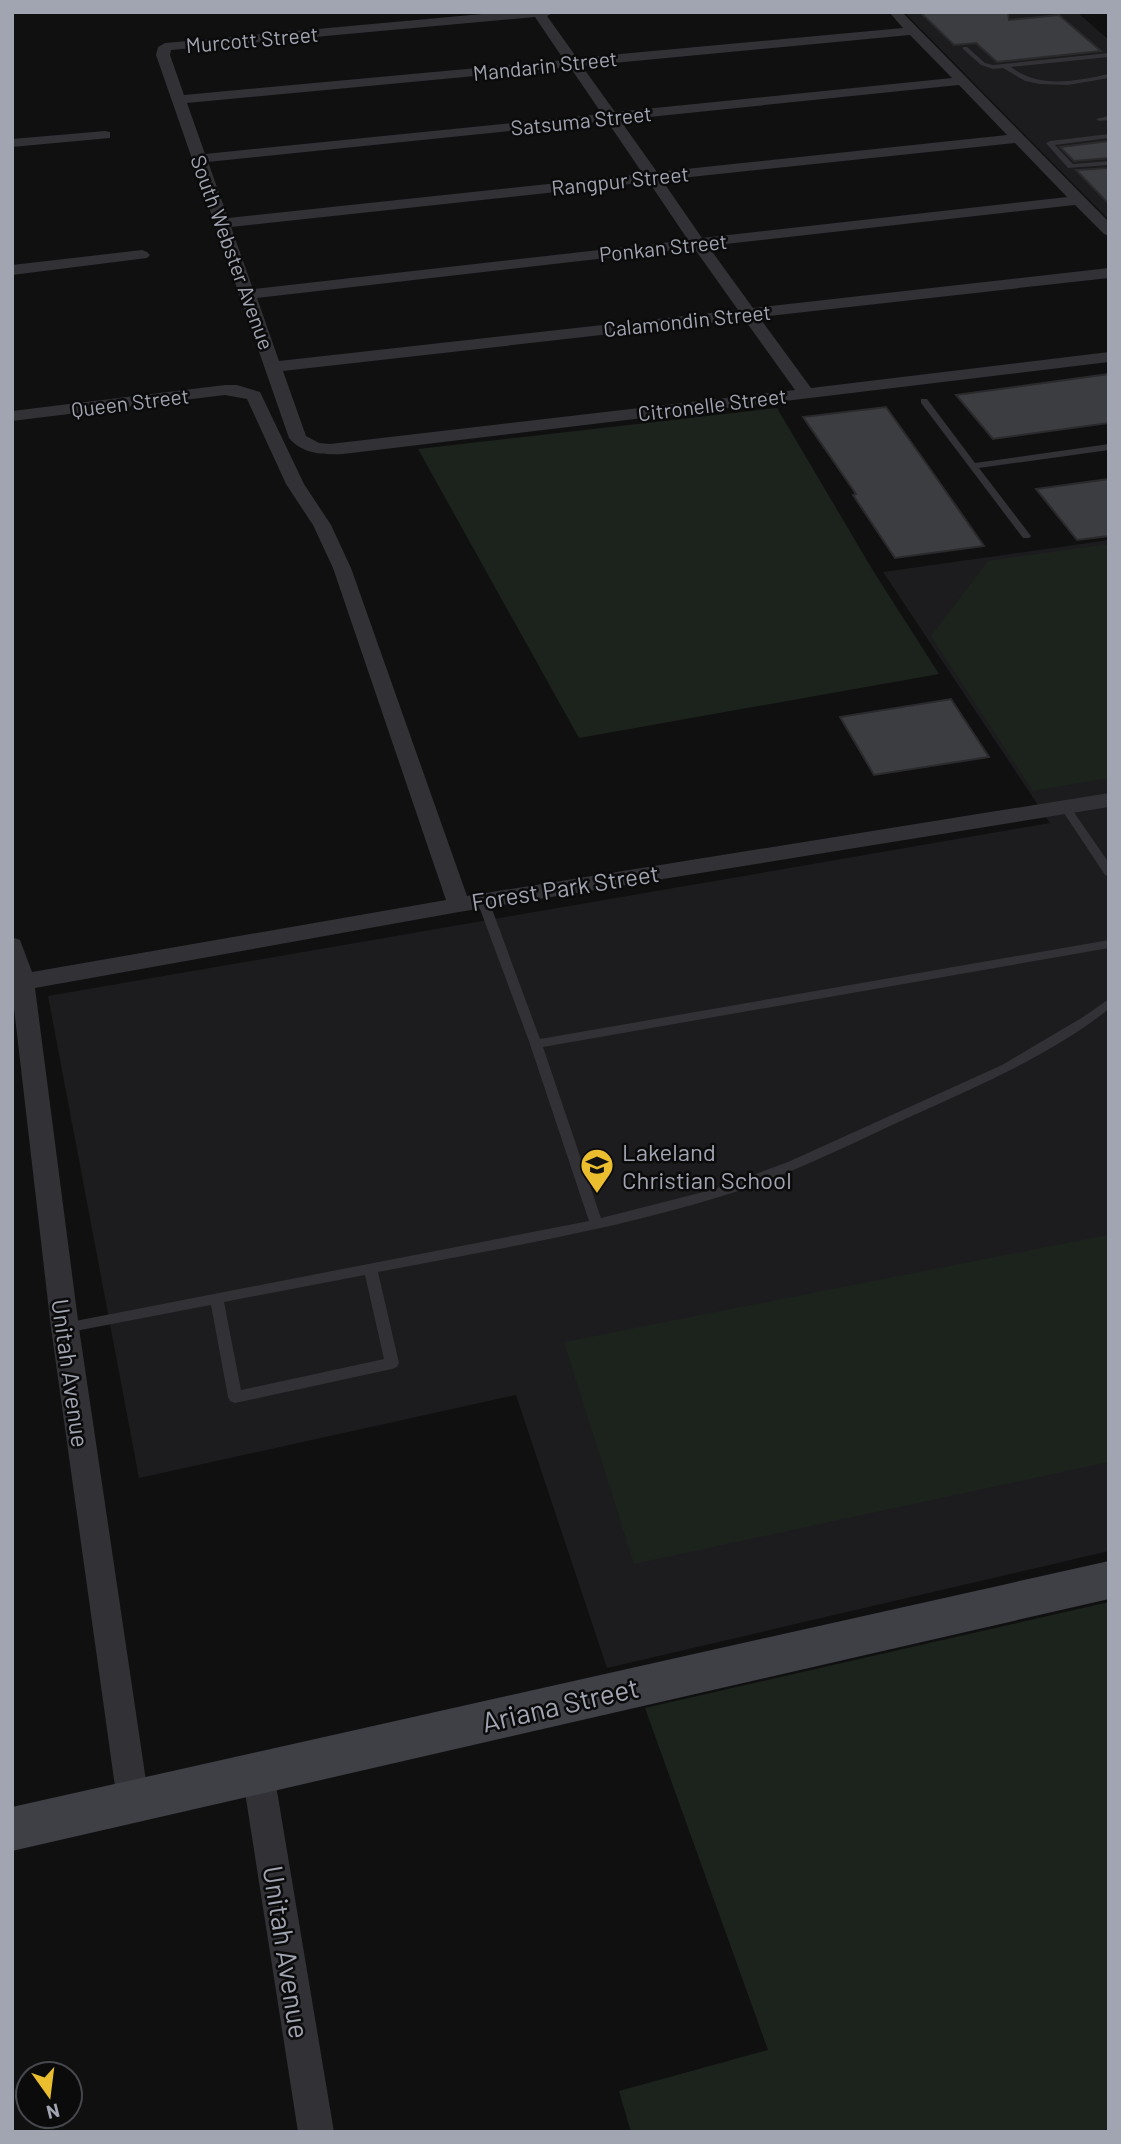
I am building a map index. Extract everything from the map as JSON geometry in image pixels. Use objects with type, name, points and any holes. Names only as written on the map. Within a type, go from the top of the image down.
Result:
[{"type":"street","points":[[895,12],[1109,231]]},
{"type":"street","points":[[542,13],[571,62],[805,392]]},
{"type":"street","name":"Murcott Street","points":[[165,47],[542,13]]},
{"type":"street","name":"Mandarin Street","points":[[179,100],[911,30]]},
{"type":"street","name":"South Webster Avenue","points":[[165,47],[163,55],[298,438],[315,447]]},
{"type":"street","name":"Satsuma Street","points":[[200,159],[962,81]]},
{"type":"street","points":[[12,143],[105,135]]},
{"type":"street","name":"Rangpur Street","points":[[222,223],[1018,138]]},
{"type":"street","name":"Ponkan Street","points":[[247,294],[1079,200]]},
{"type":"street","points":[[12,270],[142,255]]},
{"type":"street","name":"Calamondin Street","points":[[275,367],[1106,277]]},
{"type":"street","name":"Citronelle Street","points":[[315,447],[342,449],[1109,357]]},
{"type":"street","name":"Queen Street","points":[[12,416],[225,390],[247,393],[258,400],[295,484],[324,528],[342,568],[459,905]]},
{"type":"street","name":"Forest Park Street","points":[[23,982],[459,905],[1109,800]]},
{"type":"street","name":"Unitah Avenue","points":[[12,945],[23,982],[24,1102],[65,1328],[133,1801]]},
{"type":"street","name":"Ariana Street","points":[[12,1829],[1109,1580]]},
{"type":"street","name":"Unitah Avenue","points":[[258,1773],[316,2132]]},
{"type":"lane","points":[[965,48],[983,64],[1004,66],[1109,55]]},
{"type":"lane","points":[[1004,66],[1013,74],[1031,82],[1064,82],[1109,76]]},
{"type":"lane","points":[[1099,119],[1109,118]]},
{"type":"lane","points":[[1109,136],[1050,143],[1071,166],[1109,163]]},
{"type":"lane","points":[[924,401],[1026,536]]},
{"type":"lane","points":[[972,466],[1109,447]]},
{"type":"lane","points":[[1065,807],[1109,872]]},
{"type":"lane","points":[[483,901],[536,1044],[597,1224]]},
{"type":"lane","points":[[536,1044],[1109,944]]},
{"type":"lane","points":[[65,1328],[597,1224],[716,1193],[793,1165],[1006,1068],[1087,1020],[1109,1003]]},
{"type":"lane","points":[[216,1298],[235,1397],[393,1363],[370,1268]]},
{"type":"shaded area","points":[[904,12],[1077,12],[1109,40],[1109,220]]},
{"type":"shaded area","points":[[777,408],[872,569],[939,674],[579,738],[418,449]]},
{"type":"shaded area","name":"Lakeland Christian School","points":[[1109,540],[1109,1551],[607,1668],[516,1395],[139,1478],[48,996],[1050,823],[883,572]]},
{"type":"shaded area","points":[[1109,544],[1109,778],[1033,791],[931,636],[988,561]]},
{"type":"shaded area","points":[[1107,1235],[1109,1462],[634,1564],[564,1342]]},
{"type":"shaded area","points":[[1109,1602],[1109,2132],[631,2132],[619,2091],[768,2050],[645,1708]]},
{"type":"building","points":[[920,12],[1008,12],[1009,20],[1059,15],[1101,51],[997,62],[976,43],[954,45]]},
{"type":"building","points":[[1109,141],[1109,158],[1074,161],[1060,147]]},
{"type":"building","points":[[1109,168],[1109,204],[1076,170]]},
{"type":"building","points":[[1109,374],[1109,423],[993,439],[956,395]]},
{"type":"building","points":[[886,407],[984,546],[895,558],[853,495],[856,494],[803,417]]},
{"type":"building","points":[[1109,479],[1109,536],[1077,540],[1036,489]]},
{"type":"building","points":[[951,699],[989,757],[874,775],[840,717]]},
{"type":"place","name":"Lakeland Christian School","points":[[597,1195]]}]
